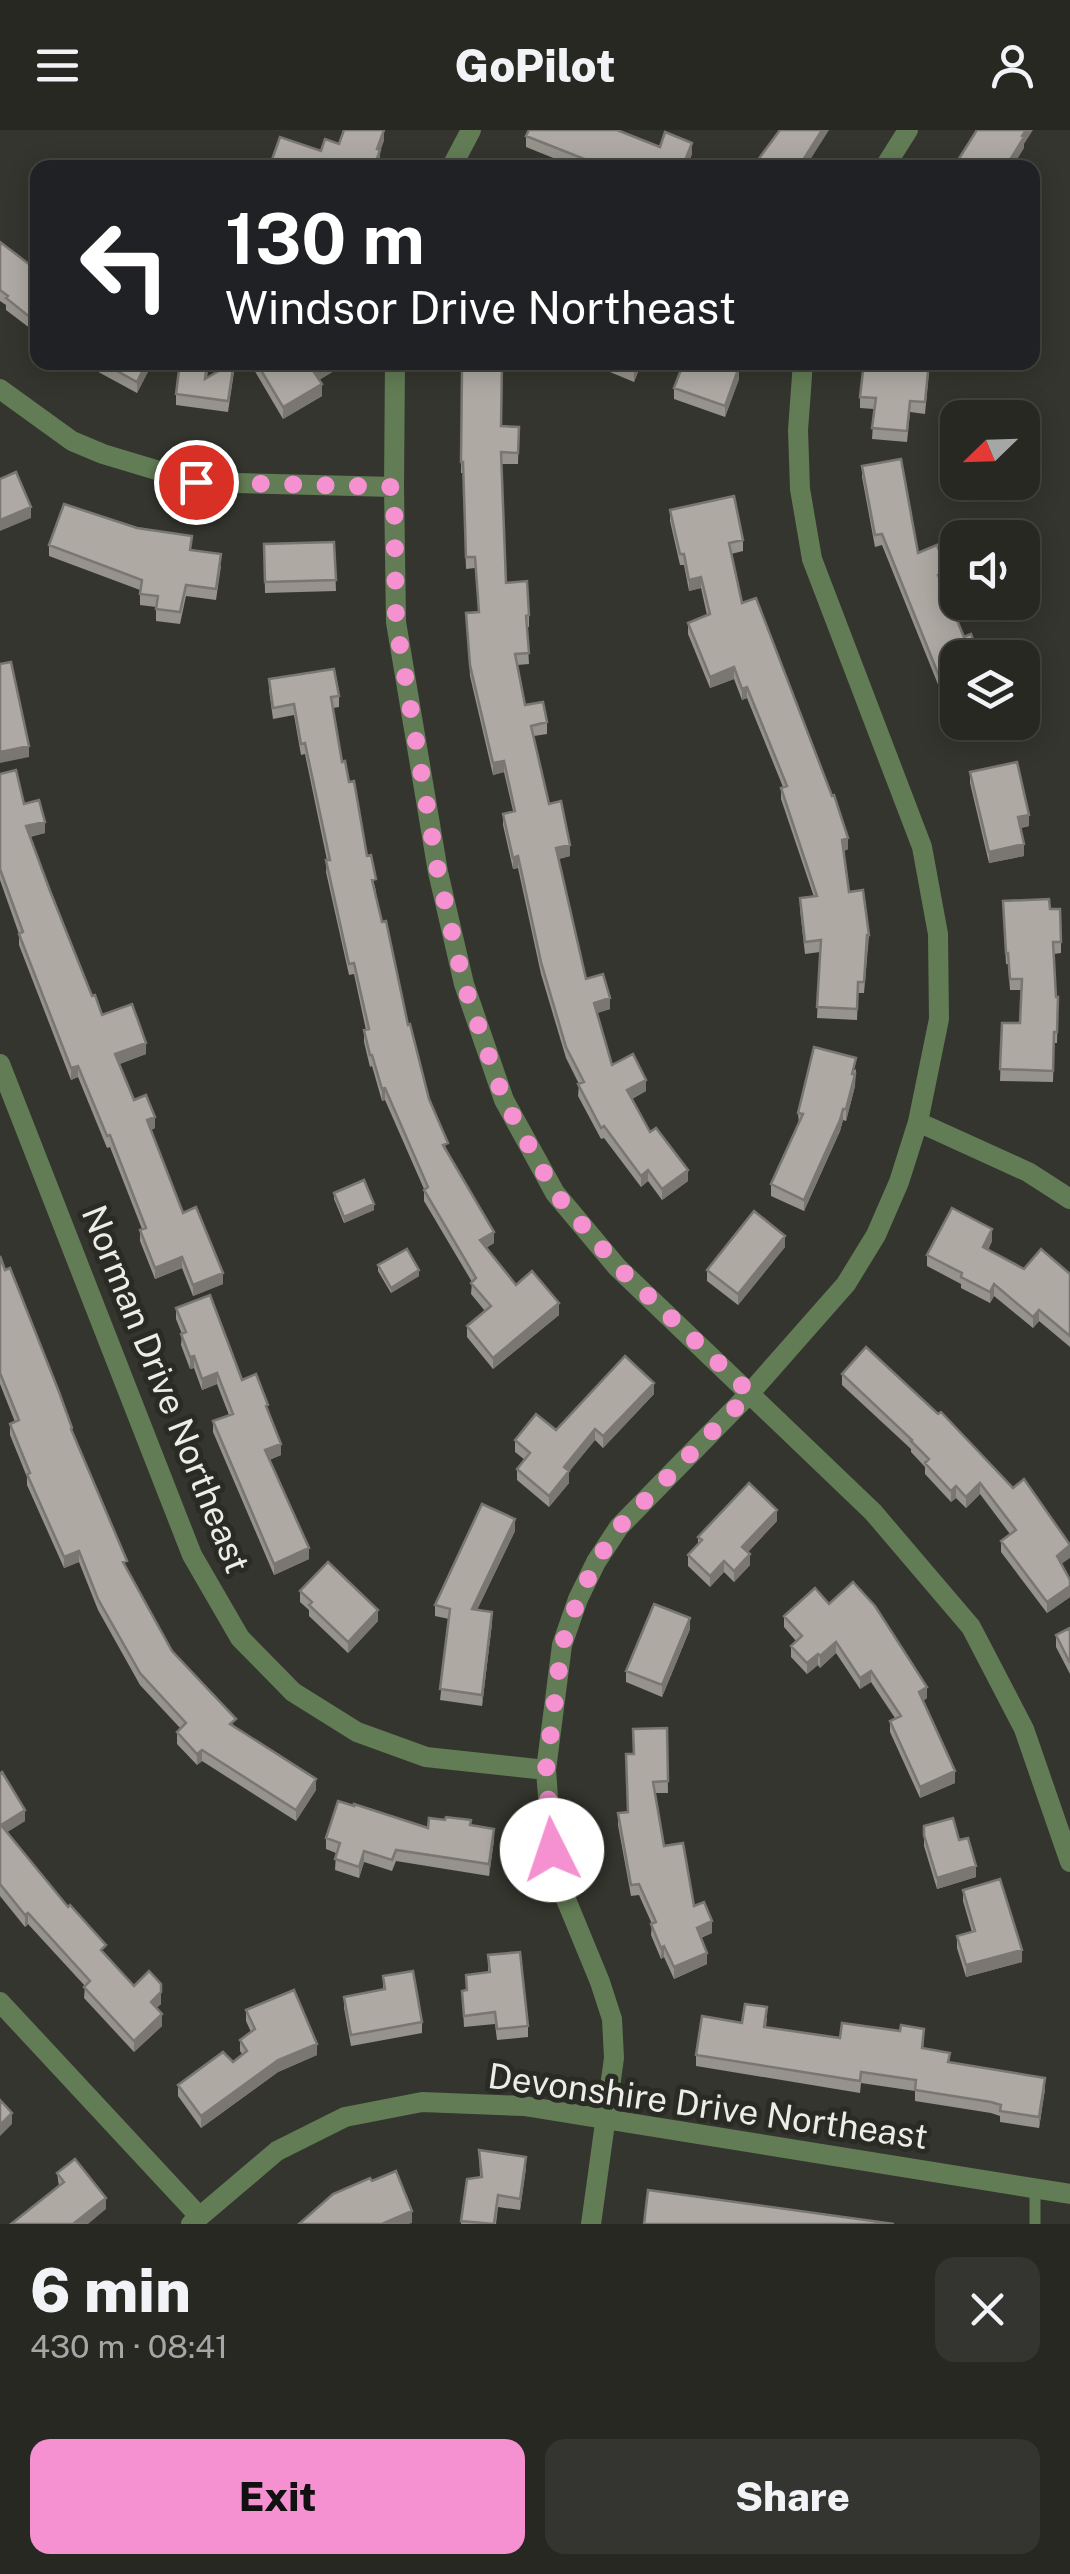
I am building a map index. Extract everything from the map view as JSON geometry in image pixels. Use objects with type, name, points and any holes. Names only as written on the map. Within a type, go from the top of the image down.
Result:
[{"type":"street","points":[[455,160],[472,130]]},
{"type":"street","points":[[889,160],[908,130]]},
{"type":"street","points":[[395,370],[396,622],[438,872],[464,984],[504,1100],[555,1193],[618,1267],[873,1512],[971,1627],[1024,1729],[1070,1862]]},
{"type":"street","points":[[590,2224],[614,2058],[612,2019],[565,1896],[552,1850],[546,1770],[562,1645],[596,1562],[619,1527],[750,1393],[846,1284],[876,1235],[900,1182],[918,1122],[939,1019],[938,934],[922,846],[812,559],[800,489],[798,430],[802,370]]},
{"type":"street","points":[[0,389],[72,441],[196,482],[394,487]]},
{"type":"street","name":"Norman Drive Northeast","points":[[0,1064],[192,1555],[240,1638],[293,1692],[357,1732],[426,1756],[546,1770]]},
{"type":"street","points":[[918,1122],[1028,1172],[1070,1198]]},
{"type":"street","points":[[0,2002],[195,2220]]},
{"type":"street","name":"Devonshire Drive Northeast","points":[[195,2220],[277,2152],[345,2117],[422,2102],[524,2106],[1070,2194]]},
{"type":"lane","points":[[1034,2224],[1036,2188]]},
{"type":"building","points":[[344,130],[384,130],[377,160],[272,160],[280,137],[321,151],[325,139],[339,144]]},
{"type":"building","points":[[529,130],[617,130],[660,147],[665,132],[692,143],[685,160],[587,160],[526,136]]},
{"type":"building","points":[[780,130],[822,130],[803,160],[758,160]]},
{"type":"building","points":[[977,130],[1026,130],[1010,160],[958,160]]},
{"type":"building","points":[[0,242],[30,265],[30,317],[0,290]]},
{"type":"building","points":[[115,370],[143,370],[137,382]]},
{"type":"building","points":[[179,370],[206,370],[205,379],[220,370],[233,370],[228,401],[176,394]]},
{"type":"building","points":[[261,370],[317,370],[314,372],[322,384],[283,407]]},
{"type":"building","points":[[502,370],[501,426],[519,427],[518,453],[501,452],[506,583],[527,581],[529,653],[515,654],[525,705],[543,702],[547,722],[531,726],[549,804],[561,801],[570,845],[556,848],[586,979],[603,974],[610,998],[594,1003],[612,1065],[633,1054],[646,1080],[627,1090],[650,1132],[656,1128],[688,1170],[662,1189],[648,1170],[641,1176],[604,1126],[601,1128],[578,1084],[584,1082],[566,1047],[541,962],[518,856],[513,858],[503,814],[515,811],[504,761],[493,763],[470,665],[466,613],[479,612],[475,557],[466,557],[462,372]]},
{"type":"building","points":[[681,370],[738,370],[725,406],[674,388]]},
{"type":"building","points":[[863,370],[928,370],[925,402],[910,401],[907,431],[872,428],[876,398],[860,397]]},
{"type":"building","points":[[901,459],[918,553],[937,545],[940,553],[940,620],[957,620],[964,637],[971,634],[973,640],[940,640],[939,676],[882,534],[875,535],[862,466]]},
{"type":"building","points":[[16,472],[31,507],[0,520],[0,479]]},
{"type":"building","points":[[734,496],[743,540],[729,543],[742,603],[756,598],[848,838],[842,840],[849,892],[863,890],[869,935],[864,982],[858,982],[857,1009],[817,1007],[821,940],[805,942],[800,898],[817,896],[781,788],[787,786],[747,687],[742,689],[734,667],[710,677],[688,623],[710,614],[701,577],[689,580],[670,510]]},
{"type":"building","points":[[64,504],[137,528],[192,536],[190,550],[221,554],[216,589],[186,585],[180,612],[156,609],[158,596],[140,594],[142,580],[49,545]]},
{"type":"building","points":[[334,542],[336,580],[265,582],[264,544]]},
{"type":"building","points":[[11,662],[29,746],[0,752],[0,664]]},
{"type":"building","points":[[334,669],[339,696],[331,697],[342,762],[345,761],[349,782],[354,781],[382,922],[386,921],[408,1025],[429,1099],[448,1143],[443,1145],[494,1232],[480,1240],[516,1285],[532,1271],[559,1303],[493,1358],[467,1326],[491,1306],[471,1283],[476,1278],[424,1190],[428,1187],[370,1055],[364,1030],[369,1029],[354,963],[349,964],[294,704],[273,708],[269,679]]},
{"type":"building","points":[[1017,762],[1029,815],[1018,817],[1024,844],[989,852],[970,772]]},
{"type":"building","points":[[16,770],[24,804],[39,800],[45,822],[26,826],[92,996],[95,995],[102,1015],[132,1004],[146,1043],[115,1054],[134,1100],[146,1095],[155,1117],[147,1120],[183,1213],[196,1207],[223,1273],[193,1285],[182,1257],[155,1268],[140,1230],[146,1228],[110,1135],[107,1136],[78,1066],[71,1068],[19,934],[23,932],[0,869],[0,774]]},
{"type":"building","points":[[1049,899],[1050,909],[1060,909],[1061,942],[1053,942],[1058,997],[1053,1071],[1000,1069],[1002,1023],[1020,1023],[1022,979],[1010,979],[1003,901]]},
{"type":"building","points":[[814,1047],[856,1058],[855,1074],[846,1109],[804,1200],[771,1184],[803,1114],[798,1113]]},
{"type":"building","points":[[364,1180],[374,1204],[344,1217],[334,1193]]},
{"type":"building","points":[[952,1208],[992,1229],[983,1247],[1024,1269],[1041,1249],[1070,1274],[1070,1336],[1039,1310],[1033,1317],[994,1284],[990,1292],[927,1255]]},
{"type":"building","points":[[754,1211],[785,1236],[738,1294],[707,1270]]},
{"type":"building","points":[[407,1249],[419,1270],[391,1288],[378,1265]]},
{"type":"building","points":[[0,1256],[5,1270],[10,1268],[71,1429],[127,1561],[123,1562],[172,1651],[236,1719],[230,1724],[316,1779],[296,1810],[202,1750],[197,1754],[177,1732],[186,1723],[140,1673],[98,1599],[79,1551],[64,1557],[27,1474],[30,1473],[10,1424],[19,1420],[0,1373]]},
{"type":"building","points":[[210,1295],[242,1380],[256,1374],[281,1444],[265,1450],[309,1548],[274,1564],[213,1421],[233,1414],[217,1373],[202,1379],[181,1334],[186,1332],[176,1308]]},
{"type":"building","points":[[866,1347],[938,1414],[941,1412],[1013,1488],[1024,1479],[1070,1545],[1057,1556],[1070,1586],[1047,1602],[1001,1541],[1016,1530],[980,1483],[966,1497],[956,1486],[951,1491],[925,1463],[929,1459],[912,1440],[842,1374]]},
{"type":"building","points":[[625,1356],[654,1383],[603,1436],[595,1429],[564,1467],[569,1471],[549,1496],[517,1469],[530,1453],[515,1440],[536,1414],[556,1430]]},
{"type":"building","points":[[749,1483],[777,1510],[742,1547],[750,1554],[734,1571],[724,1561],[710,1576],[688,1555],[702,1540],[698,1537]]},
{"type":"building","points":[[482,1504],[515,1519],[472,1609],[492,1612],[482,1695],[440,1689],[450,1609],[435,1605]]},
{"type":"building","points":[[328,1562],[378,1610],[348,1642],[309,1605],[312,1602],[300,1591]]},
{"type":"building","points":[[853,1582],[875,1606],[927,1687],[919,1692],[955,1771],[920,1787],[890,1721],[901,1716],[871,1671],[860,1678],[836,1642],[807,1663],[791,1646],[802,1636],[784,1616],[815,1588],[829,1604]]},
{"type":"building","points":[[654,1604],[690,1618],[662,1685],[626,1671]]},
{"type":"building","points":[[1070,1628],[1070,1663],[1056,1635]]},
{"type":"building","points":[[667,1728],[668,1781],[653,1782],[664,1846],[683,1843],[694,1906],[704,1902],[712,1921],[697,1928],[707,1953],[674,1967],[664,1946],[661,1948],[651,1924],[656,1922],[639,1884],[631,1885],[618,1813],[628,1812],[626,1754],[634,1754],[633,1729]]},
{"type":"building","points":[[0,1774],[25,1810],[1,1825],[68,1907],[106,1945],[101,1950],[134,1986],[149,1971],[161,1984],[161,1992],[151,2002],[162,2014],[134,2041],[84,1987],[90,1981],[0,1884]]},
{"type":"building","points":[[338,1801],[428,1828],[429,1818],[446,1817],[471,1820],[470,1825],[494,1829],[489,1864],[396,1850],[392,1860],[364,1851],[359,1867],[335,1859],[340,1843],[326,1838]]},
{"type":"building","points":[[953,1818],[959,1840],[968,1838],[976,1866],[937,1878],[924,1826]]},
{"type":"building","points":[[1000,1879],[1022,1950],[966,1965],[957,1936],[975,1931],[963,1890]]},
{"type":"building","points":[[520,1952],[528,2026],[497,2029],[495,2012],[464,2016],[462,1991],[467,1990],[466,1975],[490,1972],[488,1955]]},
{"type":"building","points":[[413,1971],[422,2022],[351,2035],[344,1997],[385,1989],[383,1976]]},
{"type":"building","points":[[294,1990],[317,2044],[278,2060],[201,2116],[178,2085],[223,2052],[233,2062],[247,2051],[240,2040],[255,2029],[246,2010]]},
{"type":"building","points":[[745,2004],[767,2007],[764,2027],[840,2038],[842,2023],[900,2031],[901,2025],[924,2029],[922,2048],[950,2053],[948,2062],[1045,2078],[1039,2117],[1000,2111],[1001,2105],[991,2102],[915,2090],[916,2080],[861,2072],[860,2081],[696,2055],[702,2016],[742,2023]]},
{"type":"building","points":[[0,2100],[12,2113],[0,2125]]},
{"type":"building","points":[[479,2150],[526,2157],[520,2199],[498,2195],[494,2224],[461,2221],[467,2179],[482,2177]]},
{"type":"building","points":[[75,2159],[106,2198],[73,2224],[11,2224],[64,2182],[57,2173]]},
{"type":"building","points":[[396,2171],[412,2211],[382,2224],[299,2224],[333,2194]]},
{"type":"building","points":[[648,2190],[894,2224],[644,2224]]},
{"type":"route","points":[[196,482],[394,487],[396,622],[438,872],[464,984],[504,1100],[555,1193],[618,1267],[750,1393],[619,1527],[578,1600],[562,1645],[546,1770],[552,1850]]}]
